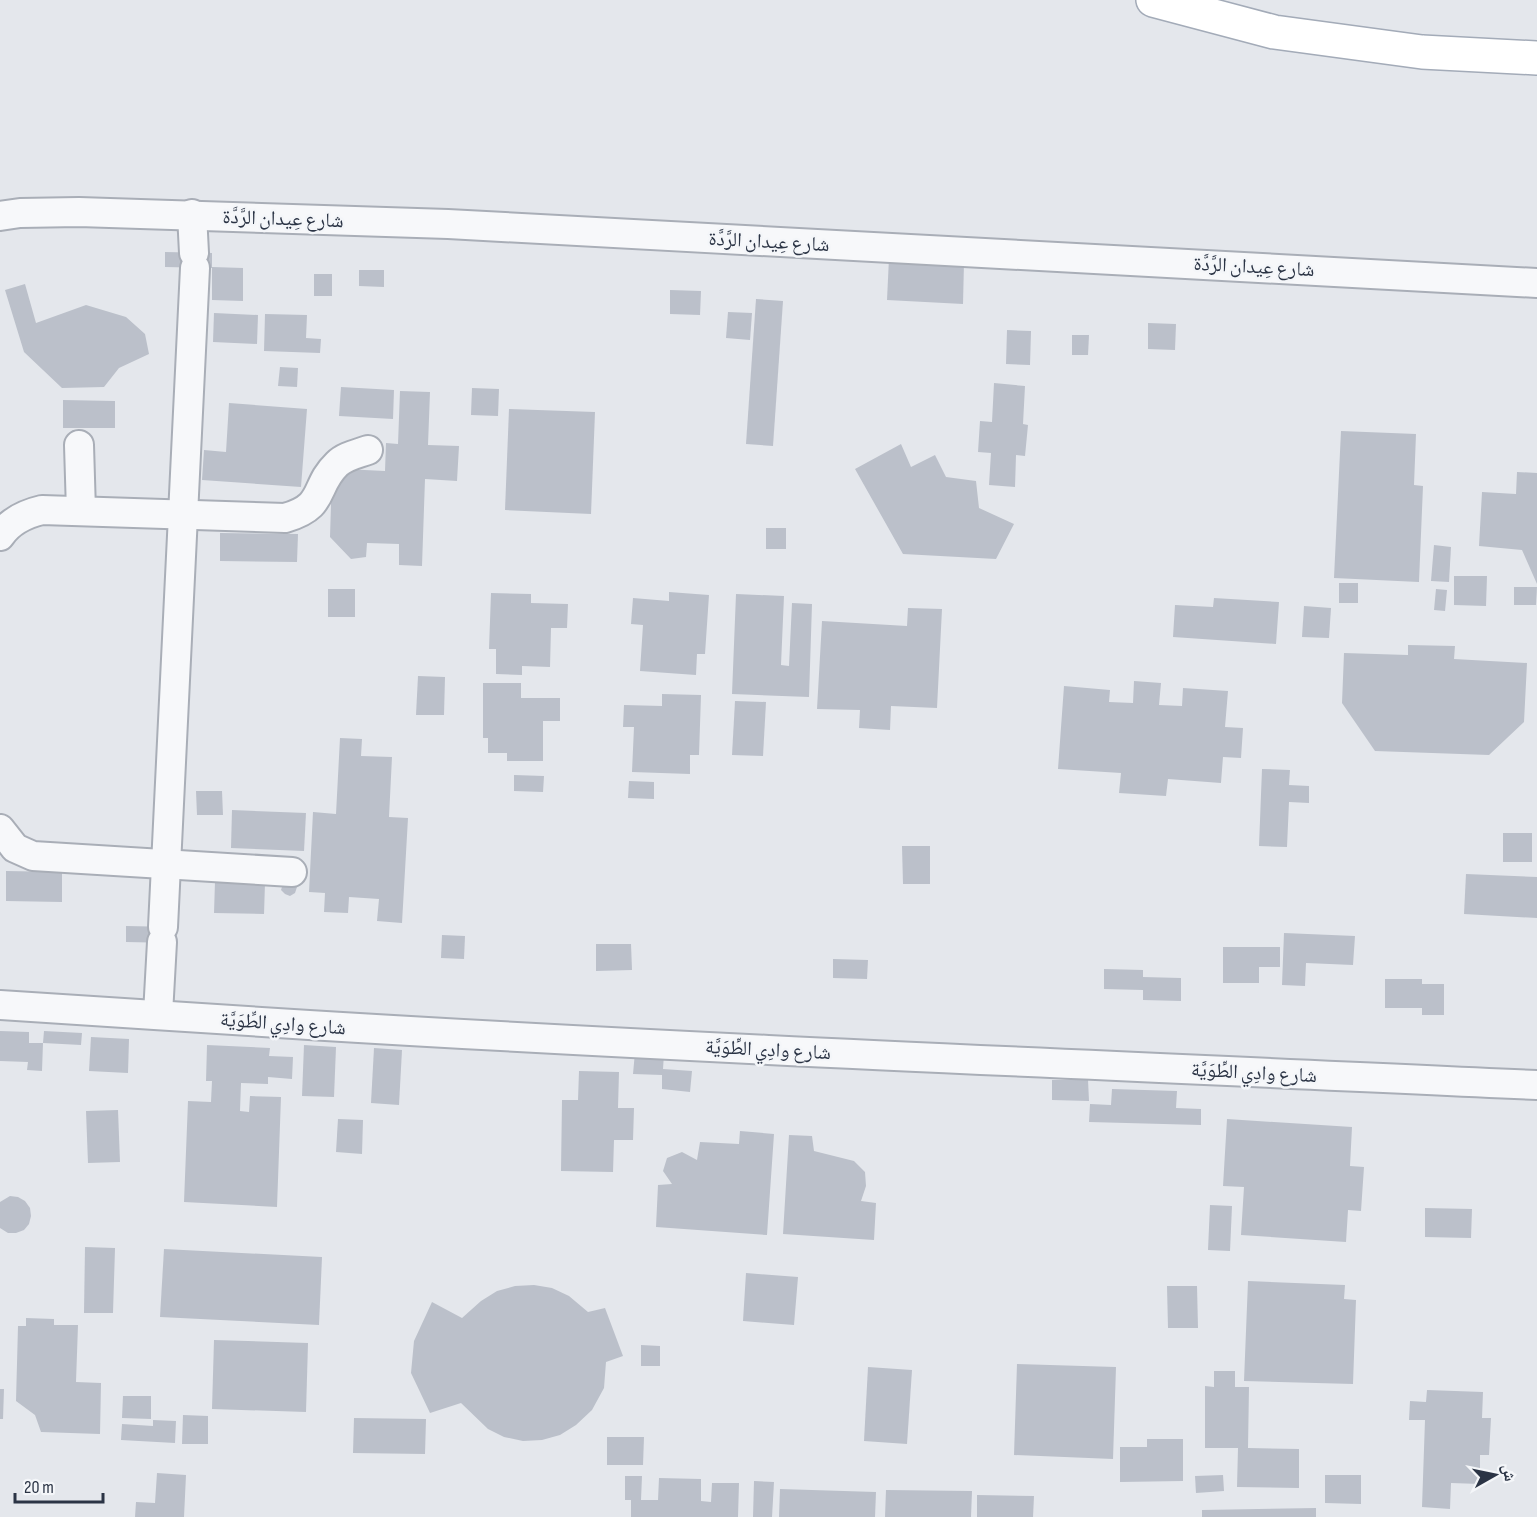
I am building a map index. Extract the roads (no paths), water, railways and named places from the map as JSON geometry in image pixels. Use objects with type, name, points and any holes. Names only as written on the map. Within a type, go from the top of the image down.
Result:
[{"type":"main road","points":[[1153,0],[1274,32],[1422,52],[1537,58]]},
{"type":"street","name":"شارع عِيدان الرَّدَّة","points":[[0,216],[55,212],[192,214],[484,225],[1537,283]]},
{"type":"street","points":[[158,1014],[195,261],[192,214]]},
{"type":"street","points":[[79,446],[81,511]]},
{"type":"street","points":[[0,536],[15,521],[42,510],[273,519],[295,515],[314,502],[330,472],[338,464],[347,457],[368,450]]},
{"type":"street","points":[[0,829],[15,848],[33,856],[292,872]]},
{"type":"street","name":"شارع وادِي الطِّوَيَّة","points":[[0,1005],[306,1025],[771,1050],[1537,1085]]}]
